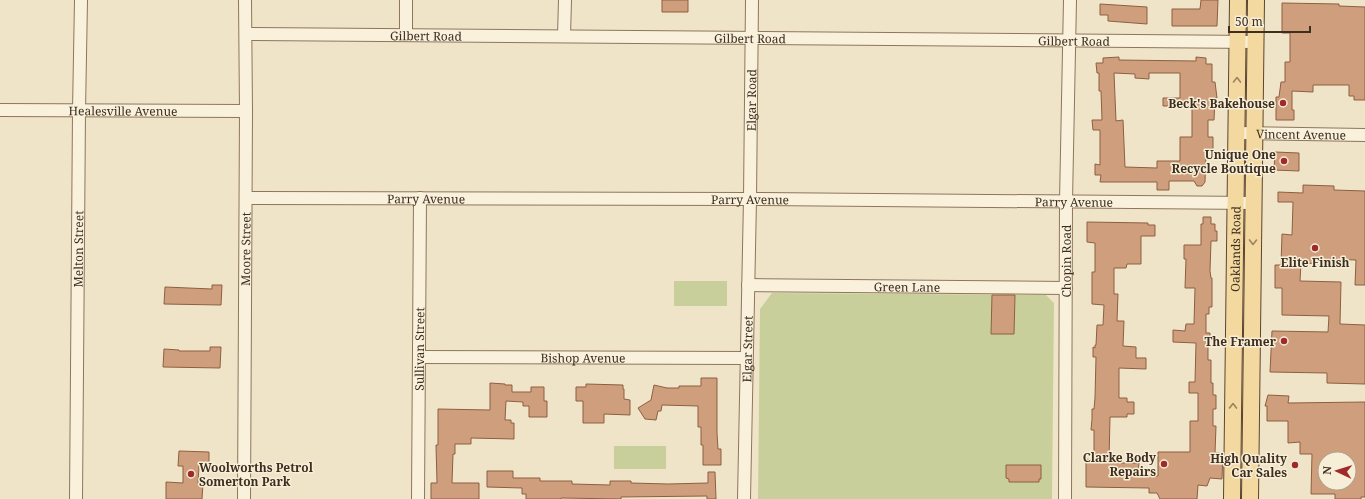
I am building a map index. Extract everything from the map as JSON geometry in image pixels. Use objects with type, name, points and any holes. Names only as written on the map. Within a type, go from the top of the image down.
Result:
[{"type":"main road","name":"Oaklands Road","points":[[1232,499],[1238,0]]},
{"type":"main road","name":"Oaklands Road","points":[[1250,499],[1256,0]]},
{"type":"main road","points":[[1250,466],[1258,499]]},
{"type":"street","name":"Melton Street","points":[[76,499],[81,0]]},
{"type":"street","name":"Moore Street","points":[[244,499],[246,198],[245,0]]},
{"type":"street","points":[[406,0],[406,35]]},
{"type":"street","points":[[564,36],[565,0]]},
{"type":"street","name":"Elgar Road","points":[[750,199],[752,0]]},
{"type":"street","name":"Chopin Road","points":[[1065,499],[1066,201],[1070,0]]},
{"type":"street","name":"Gilbert Road","points":[[246,34],[1255,42]]},
{"type":"street","name":"Healesville Avenue","points":[[0,110],[246,111]]},
{"type":"street","name":"Vincent Avenue","points":[[1236,133],[1365,135]]},
{"type":"street","name":"Parry Avenue","points":[[246,198],[750,199],[1253,203]]},
{"type":"street","name":"Sullivan Street","points":[[418,499],[420,198]]},
{"type":"street","name":"Elgar Street","points":[[744,499],[750,199]]},
{"type":"street","name":"Green Lane","points":[[748,285],[1066,288]]},
{"type":"street","name":"Bishop Avenue","points":[[419,357],[746,358]]},
{"type":"green space","points":[[674,281],[727,281],[727,306],[674,306]]},
{"type":"green space","points":[[772,293],[1046,295],[1054,303],[1052,499],[758,499],[760,309]]},
{"type":"green space","points":[[614,446],[666,446],[666,469],[614,469]]},
{"type":"building","points":[[662,0],[688,0],[688,12],[662,12]]},
{"type":"building","points":[[1201,0],[1218,0],[1217,26],[1172,26],[1172,9],[1200,9]]},
{"type":"building","points":[[1282,3],[1339,4],[1339,6],[1365,7],[1365,100],[1354,100],[1354,96],[1349,96],[1349,85],[1313,85],[1313,92],[1292,91],[1292,110],[1294,110],[1294,120],[1276,120],[1276,97],[1279,97],[1281,82],[1285,82],[1285,62],[1290,62],[1290,33],[1282,33]]},
{"type":"building","points":[[1100,4],[1147,7],[1147,24],[1108,21],[1108,15],[1100,15]]},
{"type":"building","points":[[1119,57],[1119,60],[1196,61],[1196,57],[1206,58],[1206,64],[1212,64],[1212,82],[1215,82],[1217,98],[1215,98],[1214,120],[1208,120],[1208,137],[1213,137],[1213,149],[1206,149],[1205,182],[1202,186],[1197,186],[1194,181],[1169,181],[1169,190],[1157,190],[1157,182],[1100,182],[1101,175],[1095,175],[1095,164],[1100,165],[1100,130],[1093,130],[1092,120],[1102,120],[1101,91],[1099,91],[1099,73],[1097,73],[1096,63],[1103,63],[1103,58]],"holes":[[[1114,73],[1135,74],[1135,78],[1149,79],[1149,73],[1180,73],[1180,98],[1163,98],[1163,106],[1192,106],[1192,137],[1180,137],[1180,161],[1157,161],[1157,168],[1125,167],[1123,120],[1116,121]]]},
{"type":"building","points":[[1275,152],[1299,153],[1299,171],[1274,170]]},
{"type":"building","points":[[1303,185],[1334,186],[1334,190],[1365,191],[1365,285],[1355,285],[1356,260],[1324,259],[1324,264],[1301,263],[1300,281],[1341,282],[1340,324],[1365,325],[1365,384],[1327,383],[1327,373],[1270,372],[1272,331],[1328,332],[1329,316],[1282,315],[1282,288],[1275,288],[1275,265],[1281,265],[1282,234],[1292,235],[1293,202],[1278,202],[1278,192],[1303,193]]},
{"type":"building","points":[[1203,217],[1211,217],[1211,224],[1215,224],[1215,231],[1217,231],[1217,241],[1211,241],[1210,271],[1212,278],[1212,307],[1209,307],[1209,314],[1206,314],[1206,333],[1210,333],[1210,343],[1208,343],[1208,360],[1211,360],[1211,383],[1213,383],[1213,395],[1216,395],[1216,409],[1213,409],[1213,426],[1216,426],[1215,453],[1223,453],[1222,479],[1210,478],[1207,486],[1198,485],[1197,499],[1160,499],[1157,493],[1149,493],[1149,488],[1086,487],[1086,459],[1094,460],[1094,430],[1091,430],[1092,409],[1094,409],[1095,398],[1096,357],[1093,357],[1093,347],[1095,348],[1096,345],[1097,325],[1103,325],[1104,305],[1092,304],[1092,272],[1095,272],[1095,243],[1087,242],[1087,222],[1148,223],[1148,225],[1155,225],[1155,236],[1141,236],[1141,264],[1127,264],[1126,268],[1114,268],[1114,294],[1118,294],[1117,321],[1124,321],[1123,346],[1136,347],[1136,358],[1146,358],[1146,369],[1119,368],[1119,398],[1127,398],[1127,402],[1134,402],[1134,414],[1127,414],[1127,417],[1110,417],[1109,460],[1121,460],[1121,463],[1139,463],[1138,476],[1158,476],[1158,452],[1190,452],[1190,421],[1198,421],[1198,393],[1189,393],[1189,382],[1195,382],[1196,343],[1173,342],[1173,330],[1185,331],[1186,324],[1194,324],[1195,288],[1185,288],[1186,259],[1184,259],[1184,245],[1201,245],[1201,224],[1203,224]]},
{"type":"building","points":[[212,285],[222,285],[221,305],[164,304],[165,287],[212,289]]},
{"type":"building","points":[[992,295],[1015,295],[1014,334],[991,334]]},
{"type":"building","points":[[210,347],[221,347],[220,368],[163,367],[164,349],[179,351],[210,351]]},
{"type":"building","points":[[701,378],[717,378],[717,433],[718,449],[721,449],[721,465],[703,465],[701,427],[698,427],[698,406],[662,405],[661,411],[658,411],[656,420],[645,419],[638,408],[651,400],[654,385],[667,388],[679,388],[679,386],[701,386]]},
{"type":"building","points":[[490,383],[512,385],[512,392],[531,392],[531,387],[544,387],[544,401],[547,401],[547,417],[529,417],[529,406],[523,406],[523,402],[506,401],[505,420],[511,420],[511,423],[514,423],[514,439],[471,438],[471,444],[455,444],[455,454],[453,454],[452,483],[479,483],[479,499],[431,499],[431,483],[437,483],[436,445],[438,445],[438,409],[490,410]]},
{"type":"building","points":[[586,384],[623,385],[624,399],[630,400],[630,415],[604,414],[604,423],[583,423],[583,401],[576,401],[576,387],[586,387]]},
{"type":"building","points":[[1268,395],[1289,396],[1288,403],[1365,402],[1365,497],[1361,497],[1361,499],[1335,499],[1335,494],[1311,494],[1312,454],[1300,454],[1300,442],[1288,443],[1288,421],[1267,421],[1267,406],[1265,406]]},
{"type":"building","name":"Woolworths Petrol Somerton Park","points":[[179,451],[209,452],[209,467],[199,466],[198,483],[203,483],[202,499],[166,499],[166,482],[183,483],[183,466],[178,466]]},
{"type":"building","points":[[1006,465],[1041,465],[1041,479],[1039,479],[1039,482],[1009,482],[1009,479],[1006,478]]},
{"type":"building","points":[[487,471],[513,471],[513,478],[540,478],[540,481],[572,481],[572,484],[610,485],[610,481],[668,484],[708,483],[708,472],[715,472],[716,499],[707,499],[707,496],[621,497],[621,499],[526,499],[526,494],[522,494],[522,488],[487,487]]},
{"type":"place","name":"Beck's Bakehouse","points":[[1283,103]]},
{"type":"place","name":"Unique One Recycle Boutique","points":[[1284,161]]},
{"type":"place","name":"Elite Finish","points":[[1315,248]]},
{"type":"place","name":"The Framer","points":[[1284,341]]},
{"type":"place","name":"Clarke Body Repairs","points":[[1164,464]]},
{"type":"place","name":"High Quality Car Sales","points":[[1295,465]]},
{"type":"place","name":"Woolworths Petrol Somerton Park","points":[[191,474]]}]
